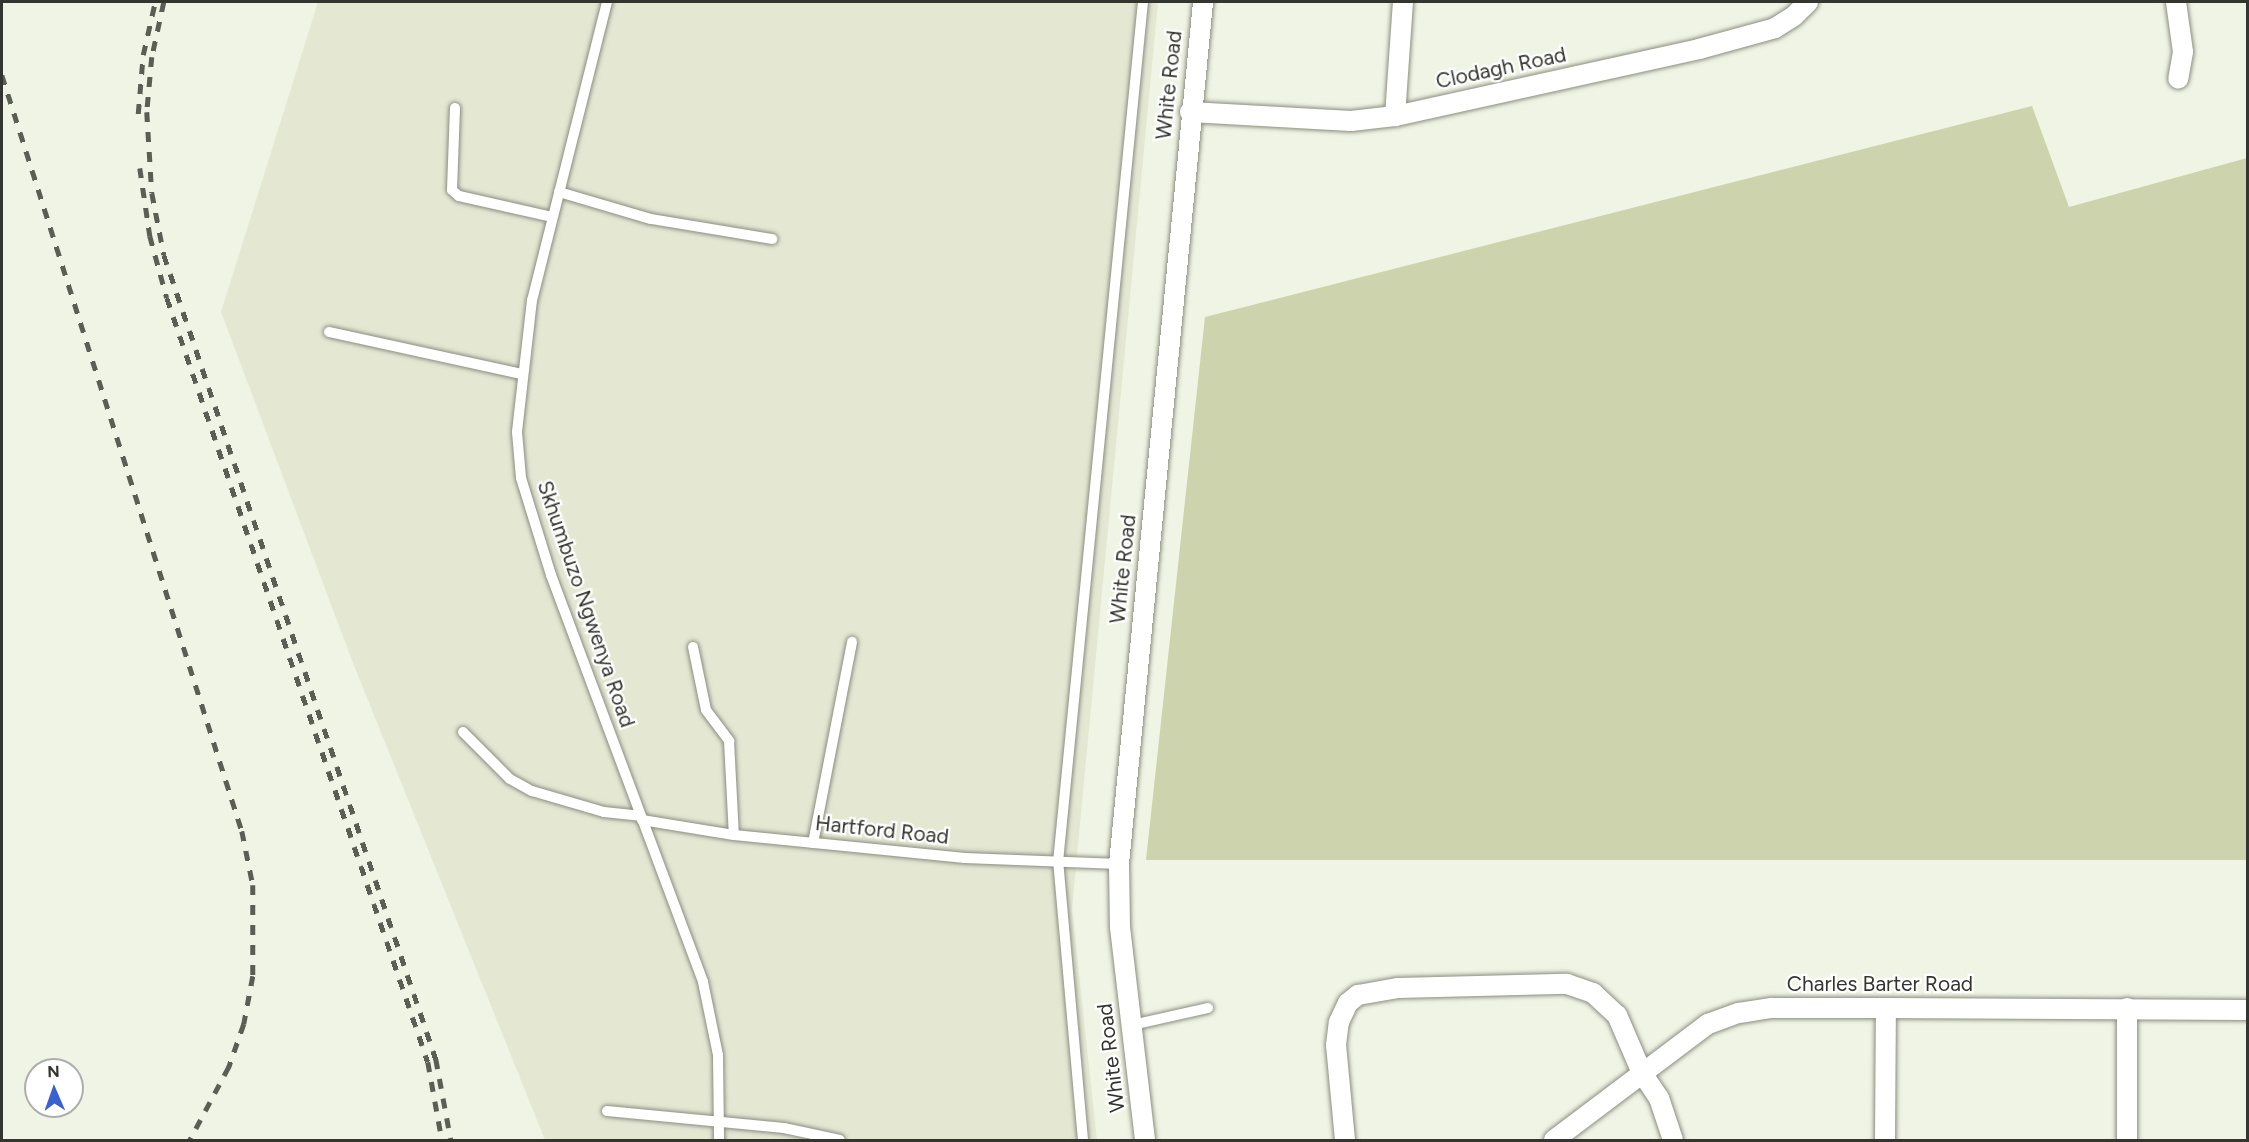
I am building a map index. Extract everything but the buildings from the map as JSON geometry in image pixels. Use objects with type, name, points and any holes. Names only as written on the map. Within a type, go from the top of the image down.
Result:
[{"type":"street","name":"White Road","points":[[1145,1140],[1120,927],[1119,864],[1190,112],[1203,2]]},
{"type":"street","points":[[1395,116],[1403,2]]},
{"type":"street","name":"Clodagh Road","points":[[1190,112],[1351,121],[1395,116],[1699,49],[1775,28],[1794,16],[1808,2]]},
{"type":"street","points":[[2176,2],[2183,52],[2178,79]]},
{"type":"street","points":[[1345,1140],[1336,1045],[1339,1022],[1348,1003],[1370,991],[1567,984],[1593,993],[1617,1015],[1642,1073],[1659,1098],[1673,1140]]},
{"type":"street","name":"Charles Barter Road","points":[[1554,1140],[1708,1024],[1739,1013],[1773,1008],[2247,1010]]},
{"type":"street","points":[[1885,1140],[1886,1008]]},
{"type":"street","points":[[2127,1008],[2127,1140]]},
{"type":"lane","name":"Skhumbuzo Ngwenya Road","points":[[607,2],[531,300],[517,432],[521,478],[551,575],[703,982],[718,1055],[719,1140]]},
{"type":"lane","name":"White Road","points":[[1083,1140],[1058,862],[1143,2]]},
{"type":"lane","points":[[454,108],[452,190],[459,196],[552,217]]},
{"type":"lane","points":[[559,192],[651,219],[772,239]]},
{"type":"lane","points":[[329,332],[522,374]]},
{"type":"lane","points":[[813,843],[852,642]]},
{"type":"lane","points":[[693,646],[706,710],[729,741],[734,835]]},
{"type":"lane","name":"Hartford Road","points":[[463,732],[510,779],[532,791],[604,812],[734,835],[813,843],[1058,862],[1119,864]]},
{"type":"lane","points":[[1132,1025],[1208,1008]]},
{"type":"lane","points":[[607,1111],[720,1124],[784,1128],[840,1140]]},
{"type":"shaded area","points":[[318,2],[1158,2],[1072,909],[1097,1140],[545,1140],[353,663],[221,312]]},
{"type":"green space","points":[[2032,106],[2069,207],[2247,158],[2247,860],[1146,860],[1205,317]]},
{"type":"railway","points":[[138,114],[143,55],[155,2]]},
{"type":"railway","points":[[164,2],[152,57],[147,112],[152,193],[164,255],[436,1059],[451,1140]]},
{"type":"railway","points":[[2,75],[242,831],[253,885],[253,976],[244,1024],[229,1067],[190,1140]]},
{"type":"railway","points":[[140,168],[150,236],[167,298],[428,1062],[442,1140]]}]
